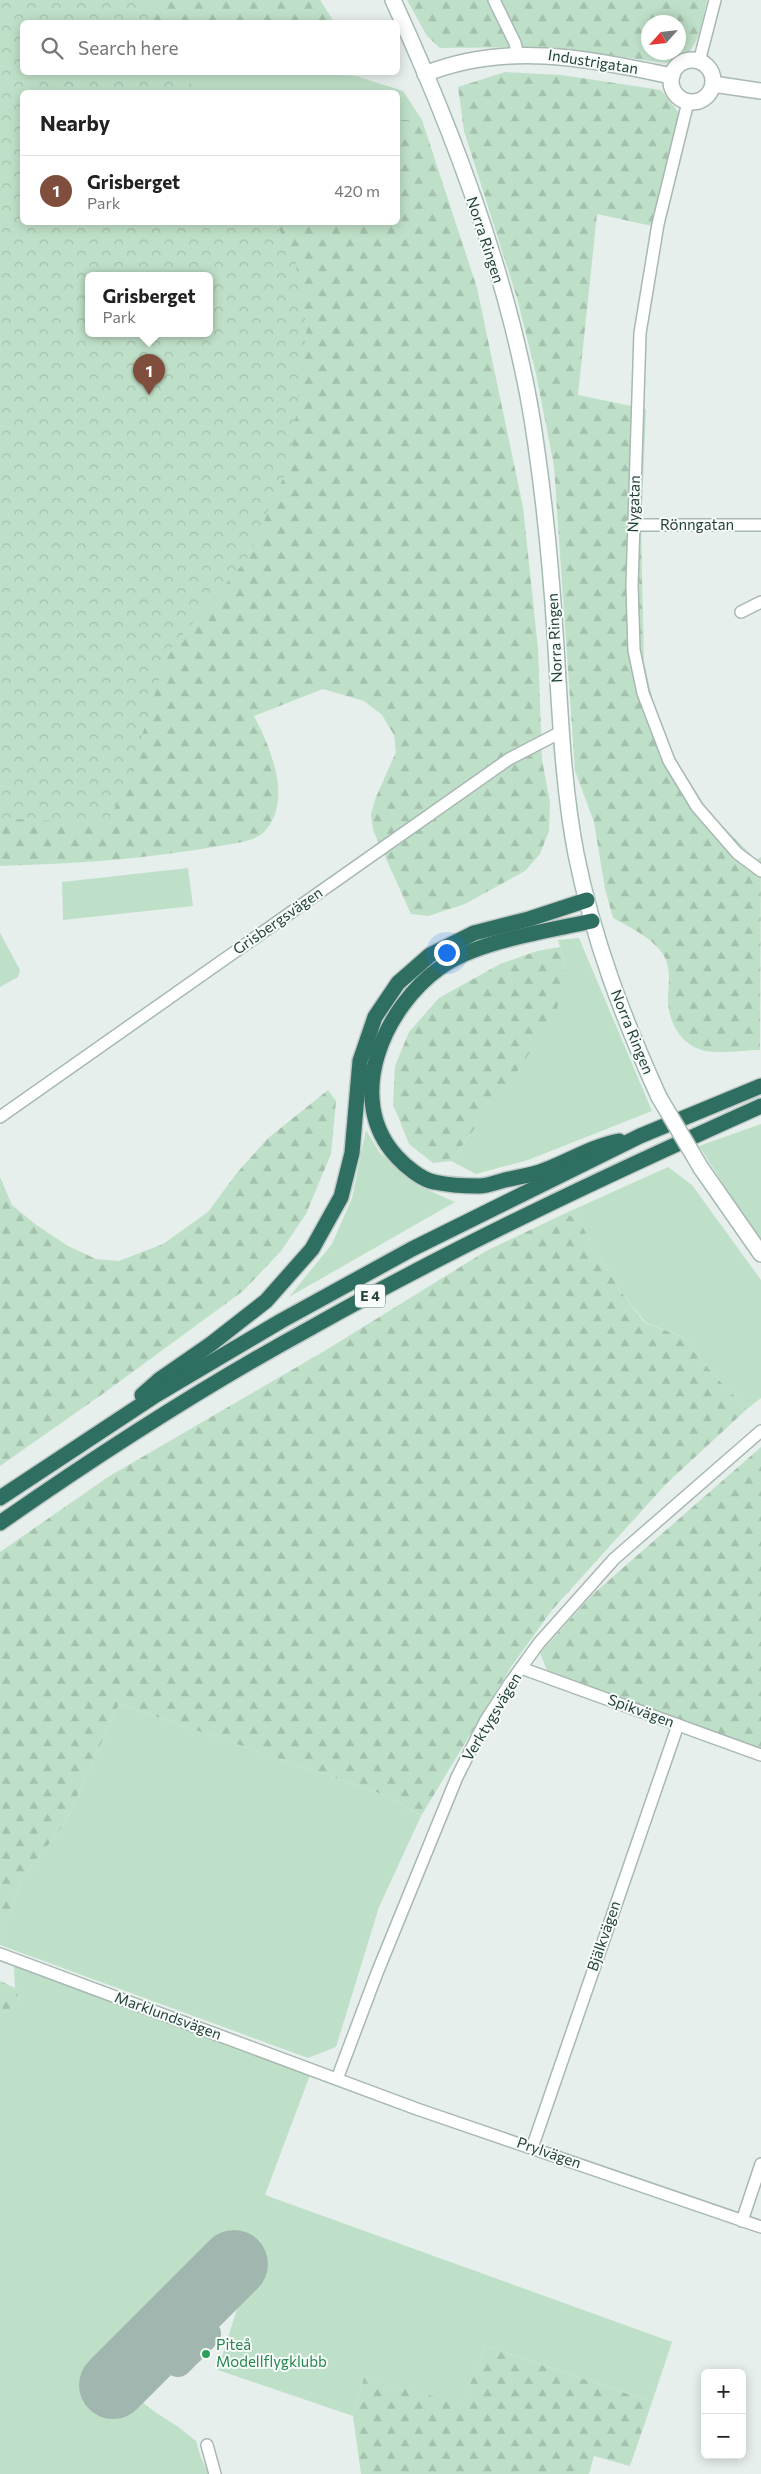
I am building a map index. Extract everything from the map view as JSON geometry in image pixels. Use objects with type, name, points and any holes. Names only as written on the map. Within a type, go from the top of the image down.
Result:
[{"type":"highway","name":"E 4","points":[[108,1426],[159,1380],[211,1344],[266,1301],[312,1250],[341,1197],[352,1153],[360,1061],[374,1017],[398,983],[430,955],[474,933],[529,919],[587,900]]},
{"type":"highway","name":"E 4","points":[[592,921],[476,950],[442,966],[424,981],[391,1020],[381,1041],[372,1088],[376,1126],[386,1146],[403,1164],[432,1182],[481,1186],[544,1170],[599,1145],[640,1136]]},
{"type":"highway","name":"E 4","points":[[0,1498],[156,1395],[281,1321],[403,1254],[640,1136],[761,1086]]},
{"type":"highway","name":"E 4","points":[[0,1523],[62,1480],[186,1401],[306,1330],[550,1204],[761,1106]]},
{"type":"highway","name":"E 4","points":[[711,1128],[741,1124],[761,1116]]},
{"type":"main road","name":"Norra Ringen","points":[[392,0],[425,74],[486,240],[516,341],[536,441],[549,545],[561,732],[576,853],[592,921],[610,980],[634,1042],[659,1096],[701,1168],[761,1254]]},
{"type":"main road","name":"Industrigatan","points":[[425,74],[447,66],[489,57],[536,54],[587,58],[672,76]]},
{"type":"main road","points":[[699,62],[710,69],[713,84],[703,99],[688,102],[679,98],[674,91],[671,83],[672,76],[675,69],[682,63],[699,62]]},
{"type":"main road","points":[[713,84],[761,91]]},
{"type":"street","points":[[494,0],[515,43],[518,55]]},
{"type":"street","points":[[699,62],[715,0]]},
{"type":"street","name":"Nygatan","points":[[688,102],[658,224],[642,314],[634,525],[634,650],[647,701],[669,761],[697,807],[737,853],[761,871]]},
{"type":"street","name":"Rönngatan","points":[[634,525],[761,525]]},
{"type":"street","points":[[741,612],[761,602]]},
{"type":"street","name":"Grisbergsvägen","points":[[0,1117],[509,758],[561,732]]},
{"type":"street","name":"Verktygsvägen","points":[[337,2079],[384,1955],[457,1777],[486,1720],[539,1643],[614,1559],[761,1431]]},
{"type":"street","name":"Spikvägen","points":[[521,1668],[761,1755]]},
{"type":"street","name":"Bjälkvägen","points":[[532,2148],[678,1725]]},
{"type":"street","name":"Marklundsvägen","points":[[0,1954],[337,2079]]},
{"type":"street","name":"Prylvägen","points":[[337,2079],[761,2227]]},
{"type":"street","points":[[742,2221],[761,2164]]},
{"type":"street","points":[[208,2445],[215,2474]]},
{"type":"green space","points":[[0,0],[320,0],[333,20],[20,20]]},
{"type":"green space","points":[[0,0],[146,0],[150,20],[20,20],[20,75],[184,75],[196,90],[20,90],[20,225],[276,225],[294,254],[307,328],[290,463],[247,559],[172,647],[164,664],[126,788],[106,824],[0,818]]},
{"type":"green space","points":[[407,0],[707,0],[700,30],[686,55],[686,15],[641,15],[641,60],[550,47],[440,48],[427,36]]},
{"type":"green space","points":[[644,60],[679,60],[666,63]]},
{"type":"green space","points":[[505,72],[562,75],[661,90],[679,113],[652,226],[597,214],[578,395],[646,409],[641,530],[644,662],[654,706],[683,774],[710,813],[756,860],[761,857],[760,1050],[706,1051],[689,1044],[682,1038],[673,1023],[668,1005],[669,980],[666,959],[647,938],[613,918],[605,889],[594,822],[575,771],[554,466],[536,374],[517,298],[464,131],[458,87]]},
{"type":"green space","points":[[22,75],[338,75],[356,76],[400,90],[22,90]]},
{"type":"green space","points":[[400,90],[403,91],[422,120],[400,120]]},
{"type":"green space","points":[[400,120],[422,120],[477,288],[523,507],[538,648],[542,760],[550,802],[549,831],[540,854],[525,871],[465,904],[428,916],[411,914],[373,830],[371,814],[376,797],[396,752],[394,735],[382,715],[364,701],[323,689],[254,716],[272,759],[278,791],[277,807],[272,821],[259,836],[248,841],[137,858],[0,866],[0,124],[20,213],[20,225],[400,225]]},
{"type":"green space","points":[[188,868],[193,906],[63,920],[62,882]]},
{"type":"green space","points":[[0,933],[20,970],[18,977],[0,987]]},
{"type":"green space","points":[[579,938],[652,1111],[528,1160],[476,1174],[451,1161],[474,1130],[567,971],[558,940]]},
{"type":"green space","points":[[560,947],[567,971],[556,1013],[518,1070],[451,1161],[433,1163],[409,1144],[393,1104],[395,1066],[409,1032],[439,998],[500,964],[537,951]]},
{"type":"green space","points":[[328,1090],[336,1101],[331,1154],[306,1214],[281,1251],[243,1291],[104,1393],[0,1466],[0,1177],[12,1205],[35,1224],[68,1246],[96,1259],[119,1261],[163,1244],[208,1212],[236,1174],[267,1139]]},
{"type":"green space","points":[[761,1124],[761,1243],[699,1146]]},
{"type":"green space","points":[[366,1130],[380,1153],[419,1186],[455,1202],[289,1297],[332,1244],[352,1198]]},
{"type":"green space","points":[[668,1167],[692,1185],[761,1280],[761,1398],[747,1409],[713,1374],[683,1337],[646,1323],[619,1289],[579,1221],[566,1213]]},
{"type":"green space","points":[[566,1213],[579,1221],[619,1289],[645,1323],[683,1337],[713,1374],[747,1409],[666,1484],[552,1610],[511,1667],[421,1816],[385,1795],[119,1704],[65,1823],[21,1880],[0,1939],[0,1552],[108,1477],[326,1350],[486,1251]]},
{"type":"green space","points":[[761,1447],[761,1752],[549,1675],[540,1653],[592,1595]]},
{"type":"green space","points":[[119,1704],[385,1795],[421,1816],[379,1907],[336,2047],[308,2058],[0,1945],[0,1939],[21,1880],[65,1823]]},
{"type":"green space","points":[[14,1966],[310,2075],[265,2195],[672,2342],[652,2402],[486,2346],[462,2405],[364,2377],[353,2416],[218,2370],[252,2260],[220,2251],[98,2380],[100,2387],[113,2394],[137,2398],[196,2441],[201,2458],[209,2474],[0,2474],[0,2016],[20,2001],[15,1988]]},
{"type":"green space","points":[[0,1981],[15,1988],[20,2001],[0,2016]]},
{"type":"green space","points":[[486,2346],[652,2402],[630,2466],[594,2456],[589,2474],[361,2474],[353,2416],[364,2377],[462,2404]]},
{"type":"taxiway","points":[[170,2328],[191,2350]]},
{"type":"taxiway","points":[[178,2363],[207,2334]]},
{"type":"runway","points":[[113,2385],[234,2264]]},
{"type":"place","name":"Grisberget","points":[[149,395]]},
{"type":"place","name":"Piteå Modellflygklubb","points":[[206,2354]]}]
